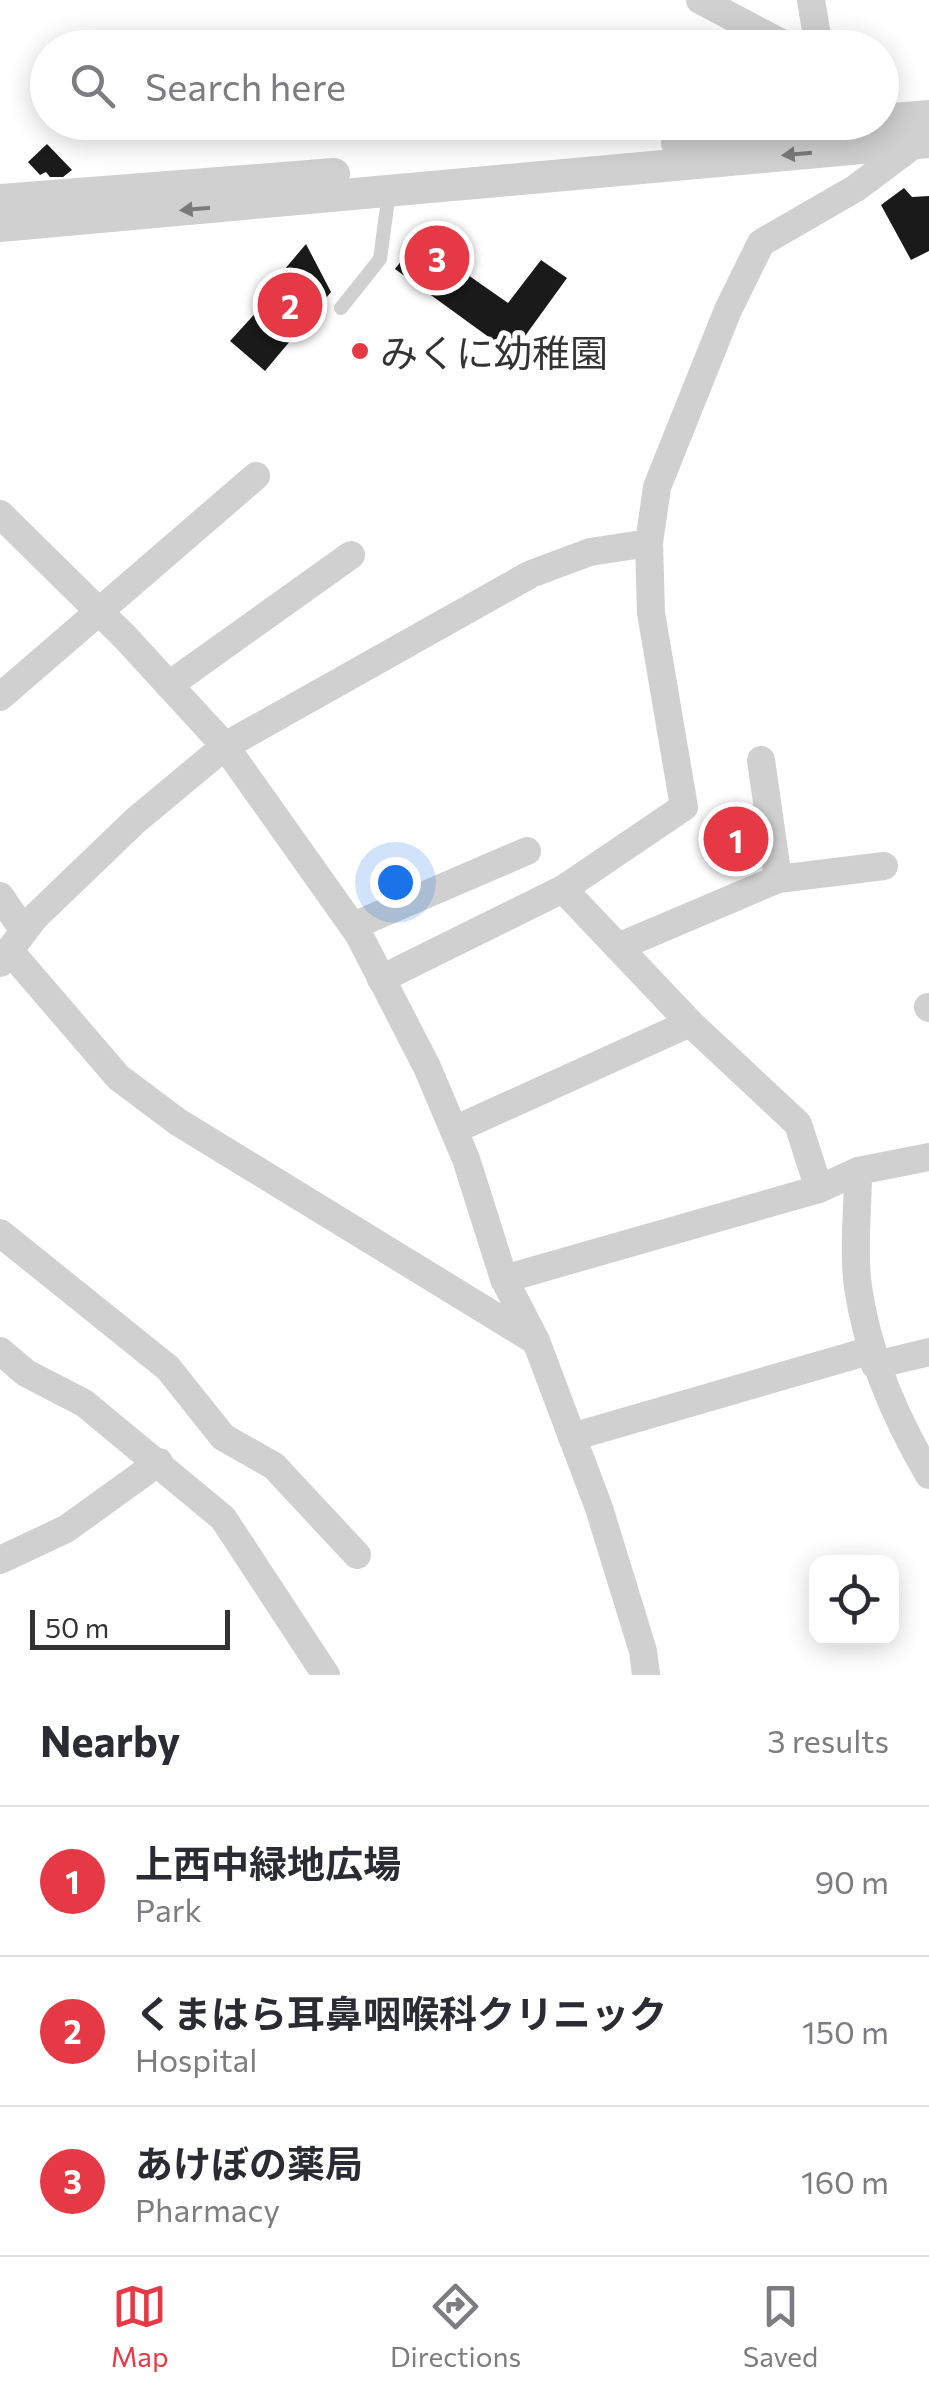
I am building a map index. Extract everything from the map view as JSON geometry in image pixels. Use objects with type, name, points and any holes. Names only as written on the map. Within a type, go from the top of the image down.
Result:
[{"type":"street","points":[[700,0],[757,30]]},
{"type":"street","points":[[810,0],[816,30]]},
{"type":"street","points":[[899,126],[925,134]]},
{"type":"street","points":[[899,133],[925,134]]},
{"type":"street","points":[[381,979],[563,890],[684,807],[651,613],[648,543],[657,486],[728,310],[761,242],[856,188],[925,134]]},
{"type":"street","points":[[0,200],[735,140]]},
{"type":"street","points":[[0,226],[389,191],[769,140]]},
{"type":"street","points":[[0,697],[256,476]]},
{"type":"street","points":[[0,514],[225,746],[353,926],[426,1067],[466,1159],[504,1278],[536,1341],[598,1508],[643,1650],[646,1675]]},
{"type":"street","points":[[11,948],[135,821],[225,746],[531,574],[590,552],[648,543]]},
{"type":"street","points":[[169,685],[351,556]]},
{"type":"street","points":[[761,760],[778,879]]},
{"type":"street","points":[[353,926],[527,851]]},
{"type":"street","points":[[618,947],[778,879],[884,866]]},
{"type":"street","points":[[563,890],[690,1023],[798,1124],[820,1188]]},
{"type":"street","points":[[0,896],[11,948],[118,1077],[178,1122],[536,1341]]},
{"type":"street","points":[[454,1130],[690,1023]]},
{"type":"street","points":[[504,1278],[820,1188],[858,1171],[929,1157]]},
{"type":"street","points":[[858,1171],[858,1285],[873,1357],[894,1410],[929,1475]]},
{"type":"street","points":[[0,1233],[168,1368],[222,1436],[274,1466],[357,1555]]},
{"type":"street","points":[[0,1351],[26,1373],[84,1402],[223,1518],[326,1675]]},
{"type":"street","points":[[572,1438],[873,1357],[929,1352]]},
{"type":"street","points":[[0,1560],[66,1529],[158,1462]]},
{"type":"lane","points":[[341,308],[380,260],[389,191]]},
{"type":"shaded area","points":[[751,820],[758,856],[754,868],[742,876],[707,823]]},
{"type":"building","points":[[47,144],[72,170],[63,177],[50,177],[46,172],[40,175],[28,162]]},
{"type":"building","points":[[904,188],[912,197],[929,196],[929,251],[911,260],[881,205]]},
{"type":"building","points":[[418,240],[508,303],[541,260],[567,278],[512,354],[395,269]]},
{"type":"building","points":[[306,244],[331,292],[265,371],[230,341],[260,308],[257,302]]},
{"type":"place","name":"あけぼの薬局","points":[[437,258]]},
{"type":"place","name":"くまはら耳鼻咽喉科クリニック","points":[[290,305]]},
{"type":"place","name":"みくに幼稚園","points":[[360,351]]},
{"type":"place","name":"上西中緑地広場","points":[[736,839]]}]
